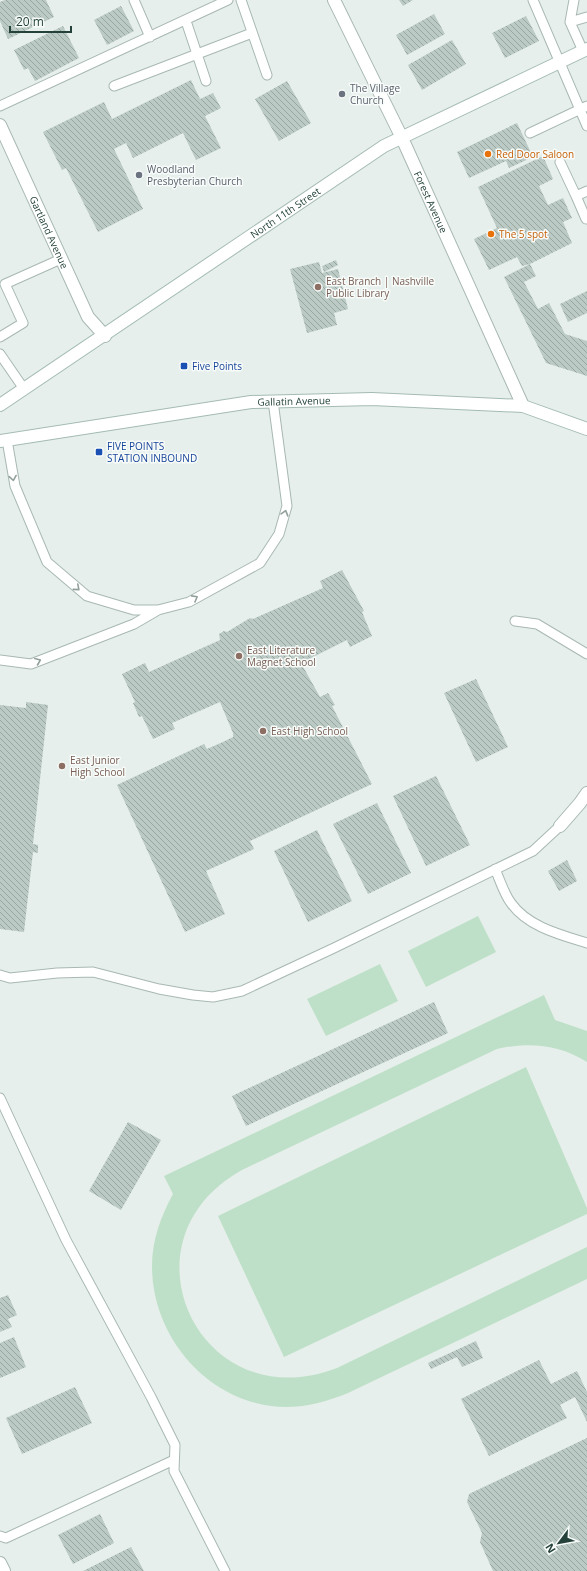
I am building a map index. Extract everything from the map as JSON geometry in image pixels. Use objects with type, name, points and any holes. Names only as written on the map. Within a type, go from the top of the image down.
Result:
[{"type":"street","name":"Forest Avenue","points":[[334,0],[402,138],[523,406]]},
{"type":"street","name":"North 11th Street","points":[[0,405],[105,336],[378,151],[585,50]]},
{"type":"street","name":"Gartland Avenue","points":[[0,125],[88,317],[105,336]]},
{"type":"street","name":"Gallatin Avenue","points":[[4,440],[251,402],[372,399],[523,406],[587,429]]},
{"type":"street","points":[[560,826],[587,793]]},
{"type":"street","points":[[0,1563],[4,1571]]},
{"type":"lane","points":[[134,0],[150,37]]},
{"type":"lane","points":[[0,106],[186,21],[228,0]]},
{"type":"lane","points":[[241,0],[267,76]]},
{"type":"lane","points":[[532,0],[559,62],[583,108],[587,126]]},
{"type":"lane","points":[[574,0],[570,22],[585,50]]},
{"type":"lane","points":[[570,22],[587,16]]},
{"type":"lane","points":[[186,21],[196,55],[206,81]]},
{"type":"lane","points":[[114,86],[252,34]]},
{"type":"lane","points":[[530,133],[583,108]]},
{"type":"lane","points":[[560,162],[586,219]]},
{"type":"lane","points":[[576,196],[587,191]]},
{"type":"lane","points":[[0,336],[23,323],[5,284],[61,259]]},
{"type":"lane","points":[[0,354],[24,389]]},
{"type":"lane","points":[[4,440],[14,486],[48,562],[86,596],[134,610],[158,610],[189,602],[260,563],[279,534],[287,506],[274,402]]},
{"type":"lane","points":[[0,660],[31,664],[134,624],[158,610]]},
{"type":"lane","points":[[515,621],[537,624],[587,654]]},
{"type":"lane","points":[[0,975],[10,978],[57,973],[93,972],[159,989],[193,995],[213,997],[242,991],[533,851],[560,826]]},
{"type":"lane","points":[[495,870],[511,903],[530,921],[556,933],[587,943]]},
{"type":"lane","points":[[0,1098],[66,1240],[151,1396],[175,1445],[174,1471],[225,1571]]},
{"type":"lane","points":[[0,1536],[6,1538],[174,1460]]},
{"type":"green space","points":[[478,916],[496,952],[426,987],[408,951]]},
{"type":"green space","points":[[380,964],[398,1001],[326,1036],[307,999]]},
{"type":"green space","points":[[544,995],[555,1020],[587,1031],[587,1062],[565,1051],[543,1046],[532,1045],[497,1049],[242,1170],[204,1201],[184,1238],[180,1277],[190,1315],[213,1347],[246,1369],[288,1378],[337,1368],[587,1247],[587,1279],[348,1393],[310,1405],[286,1407],[259,1404],[233,1395],[211,1381],[191,1364],[175,1342],[162,1319],[155,1293],[152,1256],[155,1238],[161,1220],[173,1194],[164,1176]]},
{"type":"green space","points":[[526,1067],[587,1208],[587,1214],[284,1357],[218,1216]]},
{"type":"building","points":[[5,0],[46,0],[54,17],[8,39],[0,21],[0,2]]},
{"type":"building","points":[[399,0],[413,0],[403,6]]},
{"type":"building","points":[[121,6],[134,31],[107,45],[94,20]]},
{"type":"building","points":[[434,14],[445,34],[407,55],[396,35]]},
{"type":"building","points":[[526,16],[539,41],[505,58],[492,33]]},
{"type":"building","points":[[63,26],[79,58],[35,81],[28,68],[24,70],[14,50]]},
{"type":"building","points":[[452,40],[466,64],[422,90],[408,65]]},
{"type":"building","points":[[191,80],[200,99],[213,93],[221,108],[205,116],[221,148],[196,160],[183,133],[133,158],[126,143],[114,149],[143,209],[98,232],[66,168],[62,170],[43,132],[104,102],[112,119]]},
{"type":"building","points":[[287,81],[311,123],[279,141],[255,99]]},
{"type":"building","points":[[517,123],[533,157],[509,168],[506,161],[469,178],[457,152]]},
{"type":"building","points":[[543,156],[553,179],[539,186],[548,205],[563,198],[572,218],[563,222],[572,243],[530,264],[522,266],[517,257],[489,270],[474,239],[497,228],[478,187]]},
{"type":"building","points":[[336,260],[338,265],[324,272],[322,266]]},
{"type":"building","name":"East Branch | Nashville Public Library","points":[[319,262],[322,273],[338,269],[348,309],[334,313],[337,325],[307,333],[290,269]]},
{"type":"building","points":[[530,264],[536,276],[524,282],[538,309],[549,303],[565,334],[587,341],[587,376],[546,363],[504,277]]},
{"type":"building","points":[[587,291],[587,313],[568,322],[560,304]]},
{"type":"building","name":"East High School","points":[[342,570],[364,611],[362,612],[372,636],[350,647],[347,640],[301,663],[320,697],[328,693],[335,705],[332,706],[372,784],[250,841],[254,849],[206,871],[225,914],[185,932],[117,785],[204,744],[207,749],[225,741],[233,737],[233,733],[220,702],[172,723],[175,729],[153,739],[142,716],[139,717],[133,703],[135,702],[122,674],[145,663],[149,672],[220,640],[219,634],[224,631],[227,632],[250,618],[253,619],[323,588],[320,581]]},
{"type":"building","points":[[476,679],[508,747],[476,762],[444,693]]},
{"type":"building","points":[[26,702],[48,705],[33,844],[38,845],[38,853],[33,852],[24,932],[0,929],[0,705],[26,708]]},
{"type":"building","points":[[436,776],[470,845],[426,866],[393,796]]},
{"type":"building","points":[[377,803],[411,873],[368,894],[333,824]]},
{"type":"building","points":[[317,830],[352,901],[308,922],[274,851]]},
{"type":"building","points":[[567,860],[577,881],[559,891],[548,871]]},
{"type":"building","points":[[434,1002],[448,1033],[246,1126],[232,1096]]},
{"type":"building","points":[[128,1122],[161,1140],[121,1210],[89,1191]]},
{"type":"building","points":[[8,1295],[17,1315],[8,1319],[12,1327],[0,1332],[0,1298]]},
{"type":"building","points":[[14,1337],[26,1367],[0,1378],[0,1343]]},
{"type":"building","points":[[476,1341],[483,1358],[462,1367],[457,1357],[431,1369],[428,1363]]},
{"type":"building","points":[[539,1360],[551,1384],[577,1371],[587,1392],[587,1422],[575,1397],[560,1405],[567,1418],[489,1456],[461,1399]]},
{"type":"building","points":[[75,1387],[92,1423],[22,1454],[6,1418]]},
{"type":"building","points":[[587,1438],[587,1571],[493,1571],[480,1542],[482,1533],[467,1502],[469,1494]]},
{"type":"building","points":[[100,1514],[114,1543],[73,1564],[58,1535]]},
{"type":"building","points":[[131,1547],[144,1571],[83,1571]]},
{"type":"place","name":"The Village Church","points":[[342,94]]},
{"type":"place","name":"Red Door Saloon","points":[[488,154]]},
{"type":"place","name":"Woodland Presbyterian Church","points":[[139,175]]},
{"type":"place","name":"The 5 spot","points":[[491,234]]},
{"type":"place","name":"East Branch | Nashville Public Library","points":[[318,287]]},
{"type":"place","name":"Five Points","points":[[184,366]]},
{"type":"place","name":"FIVE POINTS STATION INBOUND","points":[[99,452]]},
{"type":"place","name":"East Literature Magnet School","points":[[239,656]]},
{"type":"place","name":"East High School","points":[[263,731]]},
{"type":"place","name":"East Junior High School","points":[[62,766]]}]
